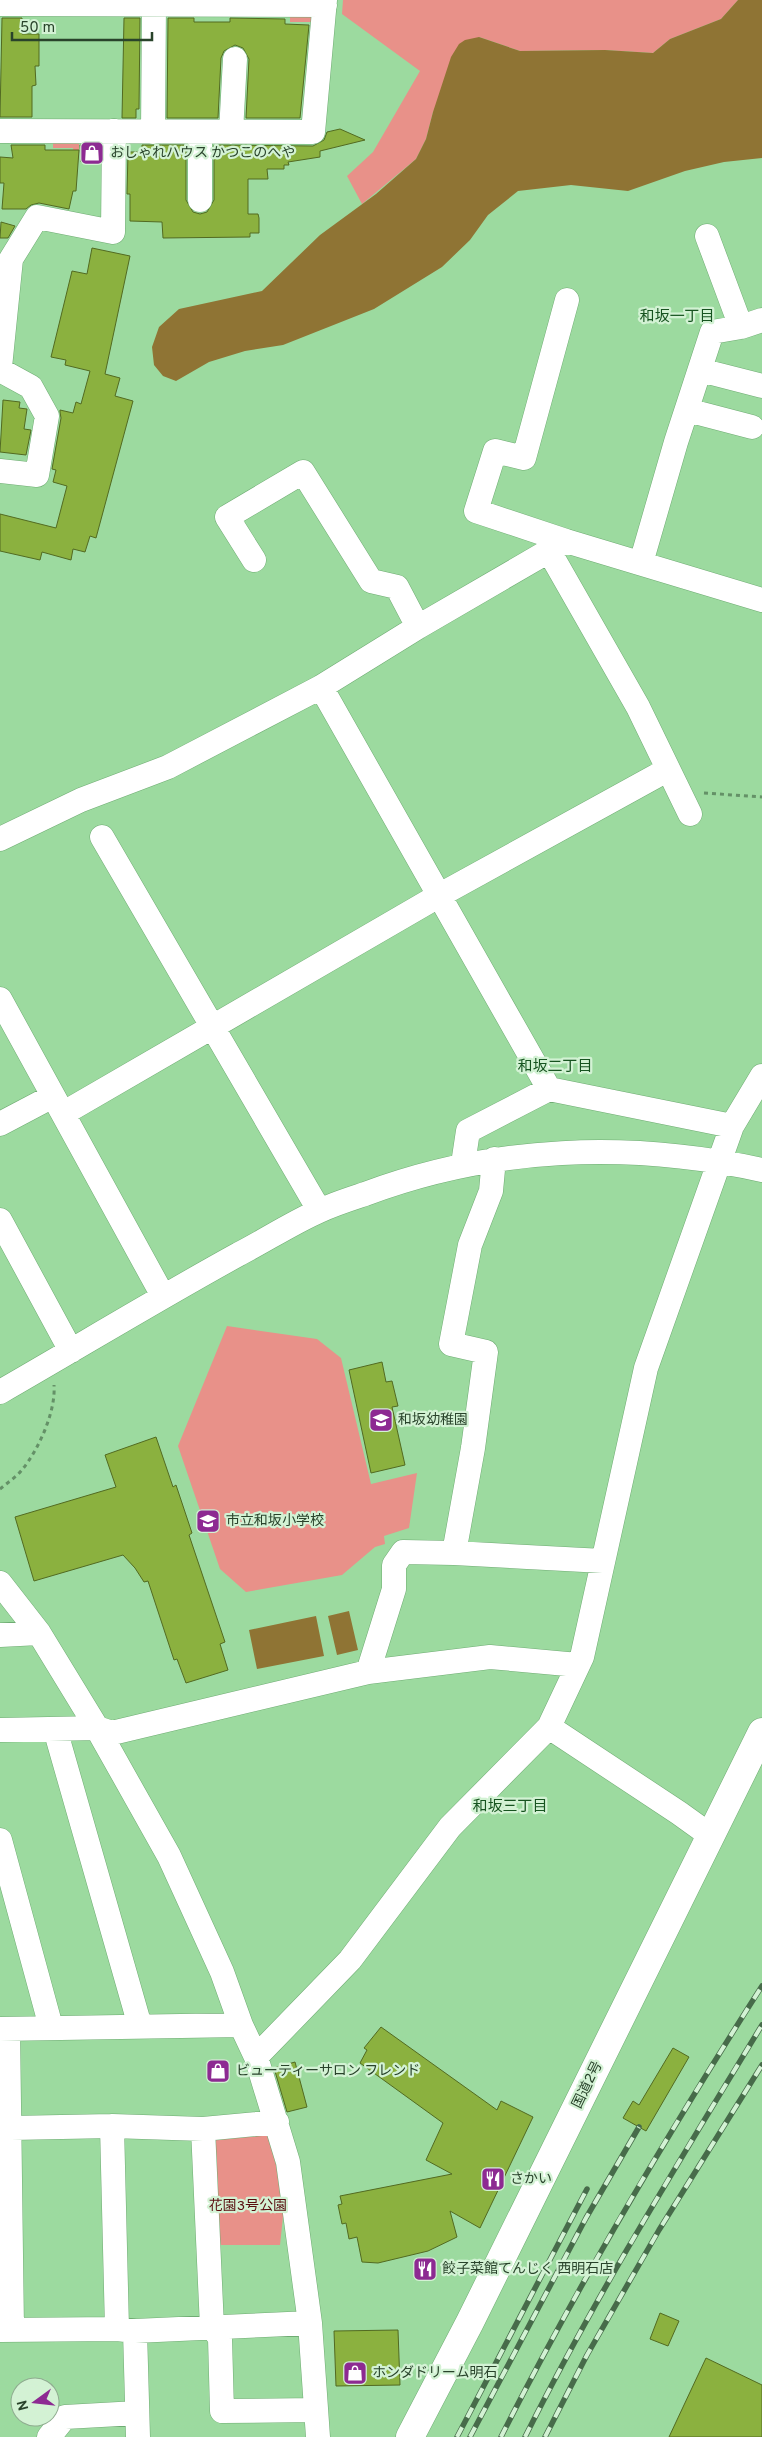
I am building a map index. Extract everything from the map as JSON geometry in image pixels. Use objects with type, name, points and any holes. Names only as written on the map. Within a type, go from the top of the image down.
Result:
[{"type":"highway","name":"国道2号","points":[[410,2437],[470,2322],[762,1732]]},
{"type":"street","points":[[0,4],[325,2],[313,132],[0,131]]},
{"type":"street","points":[[154,3],[154,132]]},
{"type":"street","points":[[231,132],[235,59]]},
{"type":"street","points":[[0,471],[37,475],[47,416],[31,387],[0,368],[11,259],[37,217],[114,232],[114,131]]},
{"type":"street","points":[[200,132],[200,200]]},
{"type":"street","points":[[641,563],[712,332],[752,324],[707,236]]},
{"type":"street","points":[[567,300],[524,458],[495,450],[476,511],[558,546],[641,563],[762,600]]},
{"type":"street","points":[[700,370],[762,386]]},
{"type":"street","points":[[687,410],[752,427]]},
{"type":"street","points":[[254,560],[227,517],[303,472],[371,581],[397,588],[418,627]]},
{"type":"street","points":[[0,839],[81,800],[168,767],[321,686],[558,546]]},
{"type":"street","points":[[558,546],[685,805]]},
{"type":"street","points":[[321,686],[549,1089]]},
{"type":"street","points":[[0,1124],[59,1105],[212,1026],[440,895],[667,770]]},
{"type":"street","points":[[102,837],[319,1210]]},
{"type":"street","points":[[0,999],[163,1296]]},
{"type":"street","points":[[256,2057],[350,1960],[450,1827],[549,1727],[582,1657],[646,1368],[732,1126],[762,1076]]},
{"type":"street","points":[[463,1164],[468,1131],[549,1089],[732,1126]]},
{"type":"street","points":[[0,1392],[163,1296],[319,1210],[390,1184],[463,1164],[524,1155],[593,1151],[668,1154],[720,1161],[762,1170]]},
{"type":"street","points":[[454,1553],[473,1448],[486,1352],[451,1344],[470,1245],[491,1192],[494,1160]]},
{"type":"street","points":[[0,1220],[72,1351]]},
{"type":"street","points":[[368,1672],[394,1589],[394,1565],[403,1552],[603,1561]]},
{"type":"street","points":[[0,1583],[39,1633],[97,1728],[169,1856],[222,1972],[241,2025],[256,2057],[288,2162],[310,2323],[318,2437]]},
{"type":"street","points":[[0,1635],[39,1633]]},
{"type":"street","points":[[0,1730],[97,1728],[112,1733],[368,1672],[490,1657],[578,1665]]},
{"type":"street","points":[[549,1727],[680,1813],[711,1836]]},
{"type":"street","points":[[55,1729],[140,2026]]},
{"type":"street","points":[[0,1840],[51,2027]]},
{"type":"street","points":[[241,2025],[4,2029],[11,2128],[6,2330],[126,2330],[310,2323]]},
{"type":"street","points":[[11,2128],[112,2126],[202,2130],[276,2122]]},
{"type":"street","points":[[112,2126],[126,2330],[137,2413],[138,2437]]},
{"type":"street","points":[[202,2130],[212,2327],[220,2338],[222,2411],[316,2410]]},
{"type":"street","points":[[49,2437],[65,2417],[137,2413]]},
{"type":"path","points":[[685,805],[698,793],[762,797]]},
{"type":"path","points":[[0,1489],[21,1472],[43,1436],[54,1393],[53,1377],[48,1365]]},
{"type":"green space","points":[[343,0],[738,0],[721,19],[670,39],[653,53],[605,50],[520,51],[479,37],[433,112],[426,139],[416,159],[362,204],[347,176],[373,152],[420,71],[342,14]]},
{"type":"green space","points":[[290,12],[314,13],[314,22],[290,22]]},
{"type":"green space","points":[[79,139],[79,159],[74,159],[73,148],[53,148],[53,140]]},
{"type":"green space","points":[[227,1326],[317,1339],[341,1358],[371,1484],[417,1473],[409,1528],[384,1536],[385,1544],[375,1547],[342,1575],[246,1592],[220,1569],[178,1446]]},
{"type":"green space","name":"花園3号公園","points":[[273,2134],[284,2207],[280,2245],[214,2245],[210,2139]]},
{"type":"shaded area","points":[[738,0],[762,0],[762,158],[724,162],[685,171],[628,191],[571,185],[518,191],[488,215],[470,240],[442,267],[374,309],[283,345],[245,351],[209,362],[176,381],[163,376],[154,365],[152,347],[159,327],[179,309],[262,291],[320,235],[376,194],[416,159],[426,139],[451,57],[459,44],[465,40],[479,37],[520,51],[605,50],[653,53],[670,39],[721,19]]},
{"type":"shaded area","points":[[349,1611],[358,1650],[337,1655],[328,1616]]},
{"type":"shaded area","points":[[316,1616],[324,1656],[257,1669],[249,1630]]},
{"type":"building","points":[[2,18],[22,18],[22,34],[39,34],[39,66],[35,66],[36,85],[32,86],[32,117],[0,117]]},
{"type":"building","points":[[124,18],[140,18],[139,109],[136,109],[136,118],[122,118]]},
{"type":"building","points":[[168,18],[194,18],[194,22],[230,22],[230,18],[285,19],[285,24],[309,25],[300,118],[246,118],[249,59],[243,48],[235,45],[224,51],[221,58],[218,118],[167,118]]},
{"type":"building","points":[[340,129],[365,140],[320,151],[320,157],[288,162],[289,165],[284,165],[284,169],[267,169],[268,179],[248,179],[248,214],[258,214],[259,218],[259,233],[250,233],[250,237],[163,238],[162,222],[130,221],[130,194],[127,194],[128,152],[142,152],[142,145],[186,145],[186,200],[193,212],[200,214],[207,212],[214,200],[214,145],[313,146],[324,140],[327,132]]},
{"type":"building","points":[[11,145],[45,145],[45,150],[79,150],[76,191],[73,191],[69,209],[39,203],[31,205],[26,209],[2,209],[4,183],[0,183],[0,157],[13,158]]},
{"type":"building","points":[[80,145],[100,145],[100,161],[81,162]]},
{"type":"building","points":[[1,222],[15,226],[8,238],[0,238]]},
{"type":"building","points":[[92,248],[130,256],[105,374],[120,378],[115,396],[133,401],[96,538],[90,536],[85,552],[73,549],[71,560],[42,552],[40,560],[0,551],[0,514],[56,528],[67,486],[53,482],[56,470],[52,469],[61,418],[60,410],[73,413],[76,402],[81,404],[90,371],[65,365],[66,360],[51,357],[72,271],[87,274]]},
{"type":"building","points":[[3,400],[20,402],[19,408],[27,409],[24,429],[31,430],[26,455],[0,452]]},
{"type":"building","points":[[382,1362],[386,1382],[392,1381],[398,1406],[392,1407],[405,1465],[371,1473],[349,1370]]},
{"type":"building","points":[[156,1437],[173,1487],[176,1485],[192,1533],[189,1535],[225,1642],[220,1644],[228,1670],[186,1683],[177,1659],[174,1660],[148,1581],[144,1582],[123,1555],[34,1581],[15,1517],[116,1487],[105,1455]]},
{"type":"building","points":[[381,2027],[497,2110],[501,2101],[533,2117],[480,2228],[450,2211],[457,2237],[428,2251],[378,2263],[362,2262],[357,2237],[349,2239],[346,2223],[342,2224],[338,2205],[342,2204],[340,2196],[452,2174],[426,2160],[443,2123],[360,2063],[367,2050],[364,2048]]},
{"type":"building","points":[[673,2048],[689,2057],[646,2131],[623,2118],[633,2101],[639,2105]]},
{"type":"building","points":[[295,2062],[307,2107],[287,2112],[274,2068]]},
{"type":"building","points":[[660,2313],[679,2321],[668,2346],[650,2339]]},
{"type":"building","points":[[398,2330],[400,2385],[336,2386],[334,2331]]},
{"type":"building","points":[[706,2358],[762,2385],[762,2437],[669,2437]]},
{"type":"railway","points":[[501,2437],[593,2265],[693,2096],[762,1986]]},
{"type":"railway","points":[[525,2437],[580,2332],[670,2177],[762,2025]]},
{"type":"railway","points":[[545,2437],[587,2355],[659,2230],[762,2065]]},
{"type":"railway","points":[[470,2437],[586,2218],[639,2127]]},
{"type":"railway","points":[[457,2437],[587,2189]]},
{"type":"place","name":"おしゃれハウス かつこのへや","points":[[92,153]]},
{"type":"place","name":"和坂幼稚園","points":[[381,1420]]},
{"type":"place","name":"市立和坂小学校","points":[[208,1521]]},
{"type":"place","name":"ビューティーサロン フレンド","points":[[218,2071]]},
{"type":"place","name":"さかい","points":[[493,2179]]},
{"type":"place","name":"餃子菜館てんじく 西明石店","points":[[425,2269]]},
{"type":"place","name":"ホンダドリーム明石","points":[[355,2373]]},
{"type":"district","name":"和坂一丁目","points":[[677,317]]},
{"type":"district","name":"和坂二丁目","points":[[555,1067]]},
{"type":"district","name":"和坂三丁目","points":[[510,1807]]}]
